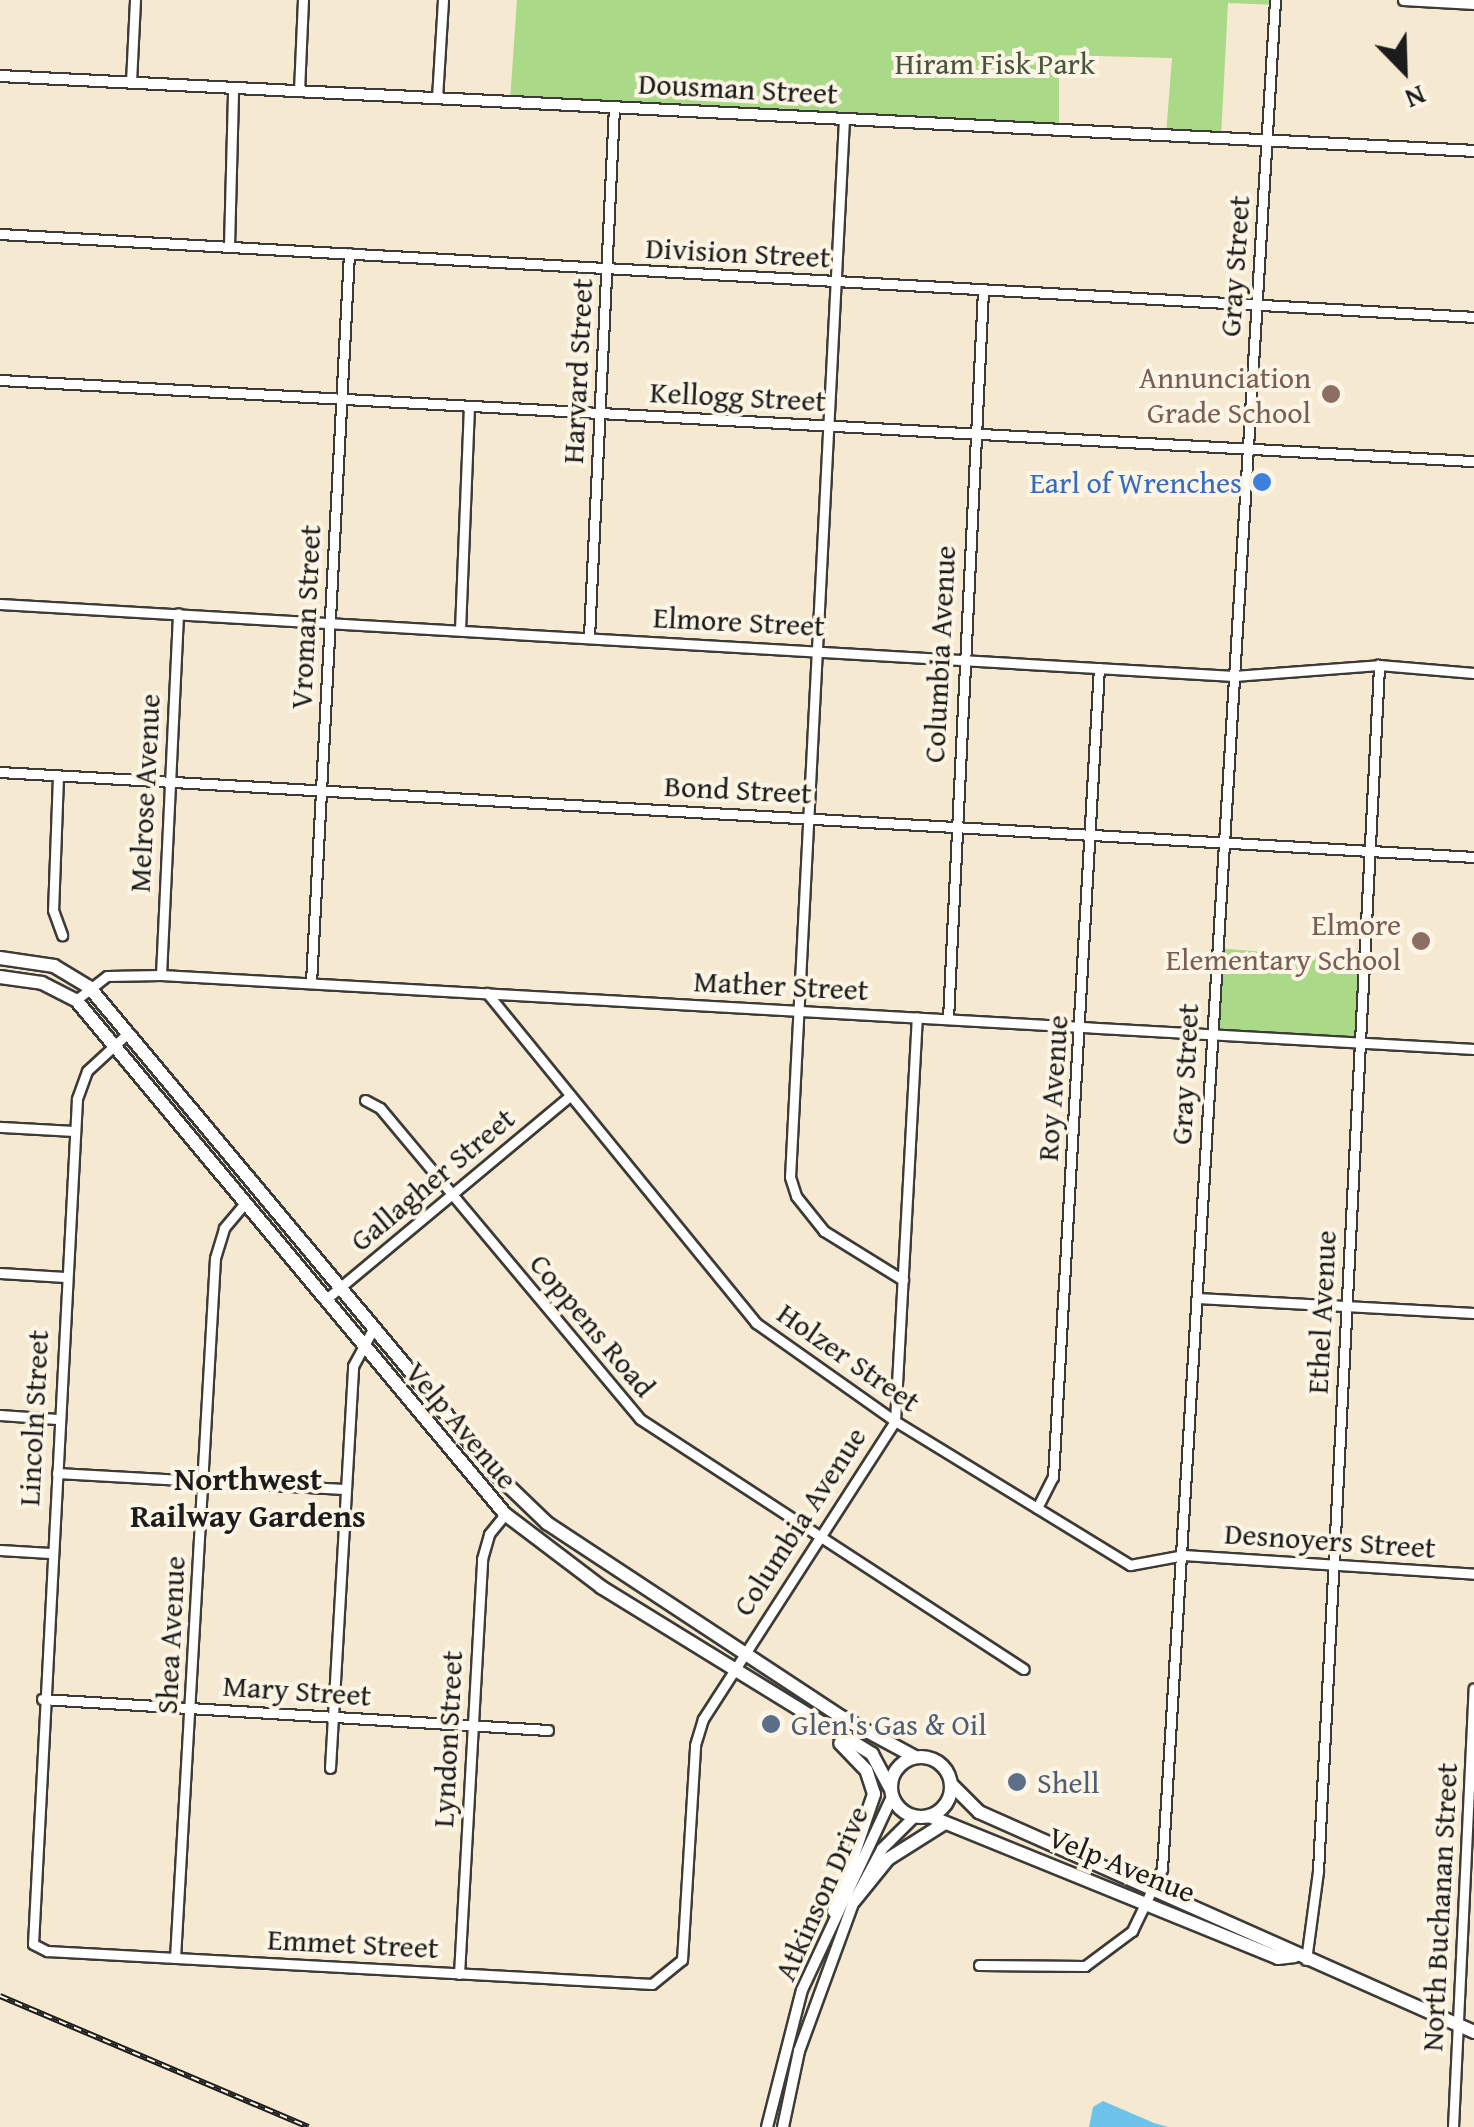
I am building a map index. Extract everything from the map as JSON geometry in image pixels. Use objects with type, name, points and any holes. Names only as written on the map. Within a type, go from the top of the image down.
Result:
[{"type":"main road","points":[[0,958],[54,966],[89,986]]},
{"type":"main road","points":[[0,976],[42,983],[76,1000]]},
{"type":"main road","name":"Velp Avenue","points":[[89,986],[536,1514],[742,1652],[915,1757]]},
{"type":"main road","name":"Velp Avenue","points":[[76,1000],[505,1514],[558,1558],[826,1732],[872,1754],[891,1792]]},
{"type":"main road","points":[[826,1732],[863,1765],[874,1794],[870,1824],[834,1912]]},
{"type":"main road","points":[[915,1757],[940,1763],[951,1784],[946,1804],[929,1816],[914,1817],[891,1792],[897,1768],[915,1757]]},
{"type":"main road","name":"Velp Avenue","points":[[951,1784],[979,1812],[1284,1942],[1300,1959]]},
{"type":"main road","name":"Velp Avenue","points":[[929,1816],[1278,1958],[1300,1959],[1474,2032]]},
{"type":"main road","points":[[854,1901],[888,1859],[946,1823]]},
{"type":"street","points":[[131,82],[136,0]]},
{"type":"street","points":[[299,91],[303,0]]},
{"type":"street","points":[[437,98],[443,0]]},
{"type":"street","name":"Gray Street","points":[[979,1964],[1085,1966],[1132,1931],[1149,1906],[1157,1888],[1167,1836],[1223,842],[1276,0]]},
{"type":"street","points":[[1403,0],[1474,4]]},
{"type":"street","name":"Dousman Street","points":[[0,76],[1474,151]]},
{"type":"street","points":[[228,246],[233,88]]},
{"type":"street","name":"Harvard Street","points":[[590,637],[614,107]]},
{"type":"street","points":[[844,118],[812,819],[790,1177],[796,1196],[824,1230],[903,1280]]},
{"type":"street","name":"Division Street","points":[[0,234],[1474,317]]},
{"type":"street","name":"Vroman Street","points":[[311,983],[350,253]]},
{"type":"street","name":"Columbia Avenue","points":[[948,1019],[983,291]]},
{"type":"street","name":"Kellogg Street","points":[[0,380],[1474,461]]},
{"type":"street","points":[[460,630],[470,406]]},
{"type":"street","name":"Elmore Street","points":[[0,604],[1234,676],[1378,665],[1474,673]]},
{"type":"street","name":"Melrose Avenue","points":[[161,975],[178,613]]},
{"type":"street","name":"Ethel Avenue","points":[[1300,1959],[1318,1871],[1373,851],[1378,665]]},
{"type":"street","name":"Roy Avenue","points":[[1038,1508],[1053,1477],[1100,668]]},
{"type":"street","name":"Bond Street","points":[[0,772],[1474,857]]},
{"type":"street","points":[[58,776],[53,910],[62,935]]},
{"type":"street","name":"Mather Street","points":[[89,986],[114,974],[161,975],[1474,1049]]},
{"type":"street","points":[[76,1000],[89,986]]},
{"type":"street","name":"Holzer Street","points":[[487,993],[756,1324],[895,1420],[1130,1565],[1182,1556]]},
{"type":"street","name":"Columbia Avenue","points":[[670,1975],[682,1960],[696,1745],[731,1668],[895,1420],[917,1018]]},
{"type":"street","name":"Lincoln Street","points":[[33,1944],[42,1699],[74,1132],[83,1078],[128,1033]]},
{"type":"street","name":"Gallagher Street","points":[[325,1300],[570,1096]]},
{"type":"street","name":"Coppens Road","points":[[365,1100],[380,1108],[640,1419],[1024,1669]]},
{"type":"street","points":[[0,1127],[74,1132]]},
{"type":"street","name":"Shea Avenue","points":[[176,1958],[216,1249],[244,1204]]},
{"type":"street","points":[[0,1273],[66,1277]]},
{"type":"street","points":[[1197,1298],[1474,1314]]},
{"type":"street","points":[[330,1768],[344,1489],[360,1344],[374,1327]]},
{"type":"street","points":[[0,1415],[58,1419]]},
{"type":"street","points":[[57,1474],[344,1489]]},
{"type":"street","name":"Lyndon Street","points":[[459,1974],[482,1559],[489,1534],[505,1514]]},
{"type":"street","points":[[0,1550],[50,1553]]},
{"type":"street","name":"Desnoyers Street","points":[[1182,1556],[1474,1574]]},
{"type":"street","name":"North Buchanan Street","points":[[1453,2127],[1474,1688]]},
{"type":"street","name":"Mary Street","points":[[42,1699],[548,1730]]},
{"type":"street","name":"Atkinson Drive","points":[[767,2127],[802,1990],[891,1792]]},
{"type":"street","name":"Atkinson Drive","points":[[783,2127],[798,2050],[854,1901],[882,1849],[914,1817]]},
{"type":"street","name":"Emmet Street","points":[[33,1944],[47,1951],[652,1984],[670,1975]]},
{"type":"green space","name":"Hiram Fisk Park","points":[[517,0],[1275,0],[1275,5],[1228,3],[1221,138],[1166,135],[1172,58],[1059,55],[1059,130],[510,101]]},
{"type":"green space","points":[[1217,948],[1365,961],[1358,1047],[1210,1034]]},
{"type":"water","points":[[1103,2101],[1168,2127],[1089,2127],[1093,2107]]},
{"type":"railway","points":[[0,1996],[308,2127]]},
{"type":"place","name":"Annunciation Grade School","points":[[1331,394]]},
{"type":"place","name":"Earl of Wrenches","points":[[1262,482]]},
{"type":"place","name":"Elmore Elementary School","points":[[1421,941]]},
{"type":"place","name":"Glen's Gas & Oil","points":[[771,1724]]},
{"type":"place","name":"Shell","points":[[1017,1782]]},
{"type":"district","name":"Northwest Railway Gardens","points":[[248,1498]]}]
